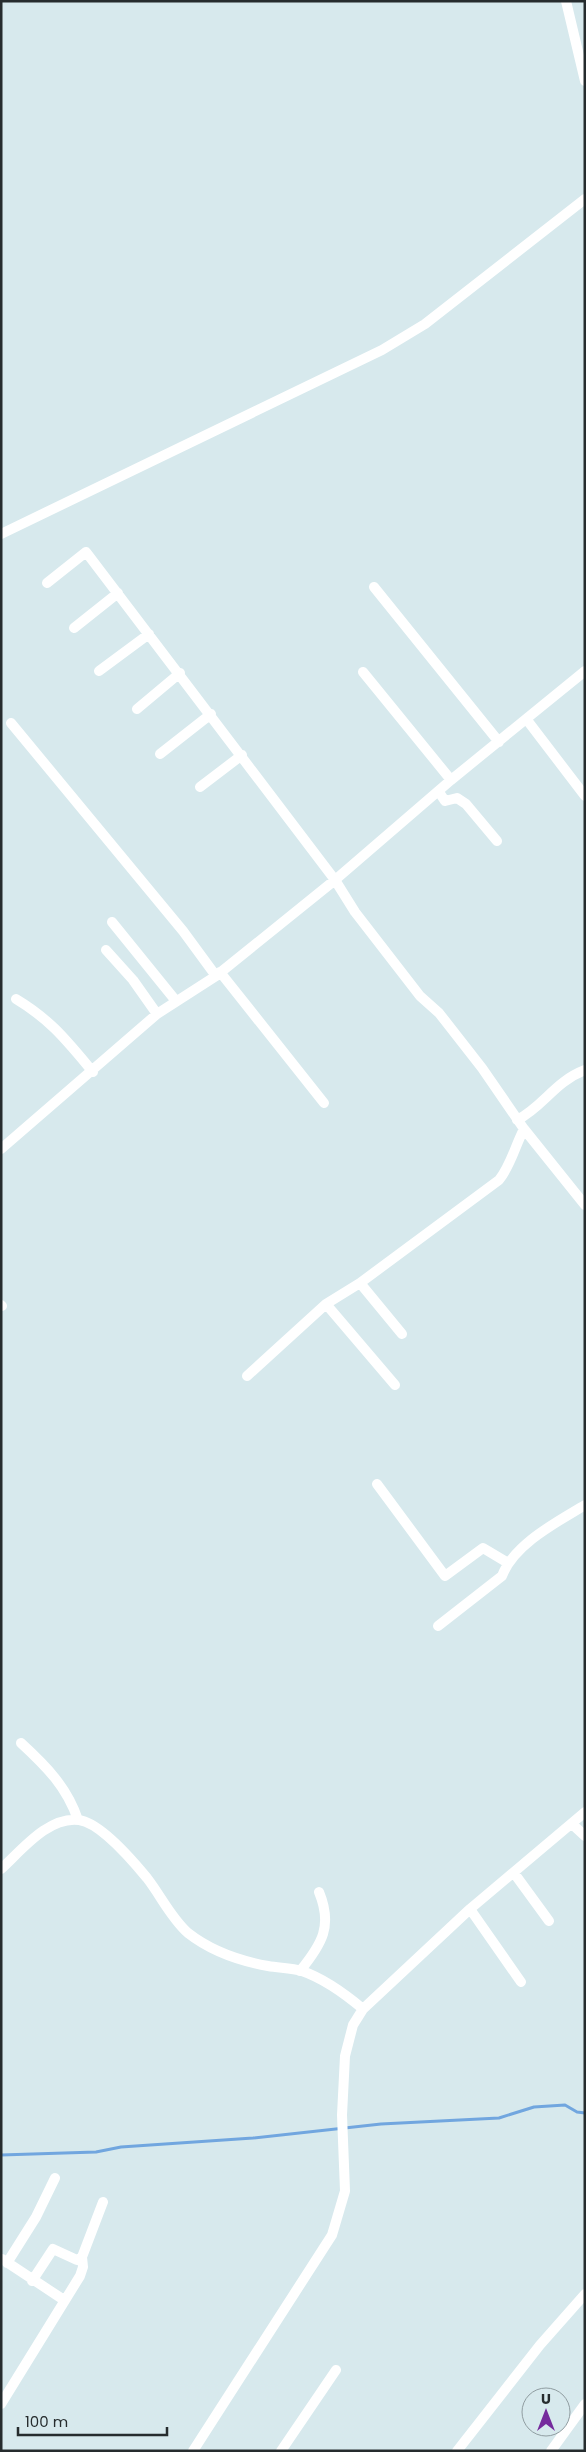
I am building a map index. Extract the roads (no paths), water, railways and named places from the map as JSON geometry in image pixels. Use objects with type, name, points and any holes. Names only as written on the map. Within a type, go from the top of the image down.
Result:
[{"type":"street","points":[[566,1],[585,81]]},
{"type":"street","points":[[1,534],[382,350],[425,324],[585,199]]},
{"type":"street","points":[[47,583],[86,552],[336,880],[355,912],[420,996],[439,1013],[451,1028],[524,1129],[585,1205]]},
{"type":"street","points":[[374,587],[499,742]]},
{"type":"street","points":[[74,628],[118,594]]},
{"type":"street","points":[[99,671],[149,634]]},
{"type":"street","points":[[1,1148],[93,1072],[157,1014],[218,974],[336,880],[451,780],[585,671]]},
{"type":"street","points":[[363,672],[451,780]]},
{"type":"street","points":[[137,709],[180,673]]},
{"type":"street","points":[[160,754],[211,714]]},
{"type":"street","points":[[527,720],[585,796]]},
{"type":"street","points":[[11,723],[324,1103]]},
{"type":"street","points":[[200,788],[242,755]]},
{"type":"street","points":[[439,792],[445,801],[457,798],[466,804],[497,841]]},
{"type":"street","points":[[112,922],[176,1002]]},
{"type":"street","points":[[106,950],[134,980],[157,1014]]},
{"type":"street","points":[[16,999],[38,1012],[54,1025],[93,1072]]},
{"type":"street","points":[[518,1120],[536,1107],[556,1085],[585,1070]]},
{"type":"street","points":[[248,1376],[326,1304],[360,1283],[499,1180],[510,1164],[511,1156],[524,1129]]},
{"type":"street","points":[[360,1283],[402,1334]]},
{"type":"street","points":[[326,1304],[395,1384]]},
{"type":"street","points":[[377,1484],[445,1576],[483,1548],[508,1563]]},
{"type":"street","points":[[438,1626],[502,1576],[508,1563],[539,1534],[585,1504]]},
{"type":"street","points":[[21,1743],[55,1776],[71,1800],[78,1820]]},
{"type":"street","points":[[193,2451],[332,2235],[344,2191],[342,2115],[345,2056],[353,2025],[363,2009],[470,1909],[585,1812]]},
{"type":"street","points":[[1,1870],[45,1830],[64,1821],[78,1820],[98,1828],[116,1845],[147,1878],[176,1921],[202,1943],[216,1951],[240,1959],[300,1971],[328,1983],[363,2009]]},
{"type":"street","points":[[572,1824],[585,1836]]},
{"type":"street","points":[[514,1872],[549,1921]]},
{"type":"street","points":[[300,1971],[313,1955],[325,1927],[324,1904],[319,1892]]},
{"type":"street","points":[[470,1909],[521,1982]]},
{"type":"street","points":[[55,2178],[36,2217],[4,2261],[32,2281],[64,2300]]},
{"type":"street","points":[[1,2404],[80,2276],[82,2257],[103,2202]]},
{"type":"street","points":[[32,2281],[53,2249],[77,2260],[82,2257]]},
{"type":"street","points":[[457,2451],[540,2345],[585,2294]]},
{"type":"street","points":[[281,2451],[336,2370]]},
{"type":"street","points":[[551,2451],[585,2404]]},
{"type":"waterway","points":[[1,2155],[96,2152],[121,2147],[253,2138],[381,2124],[499,2118],[534,2107],[565,2105],[577,2112],[585,2113]]}]
